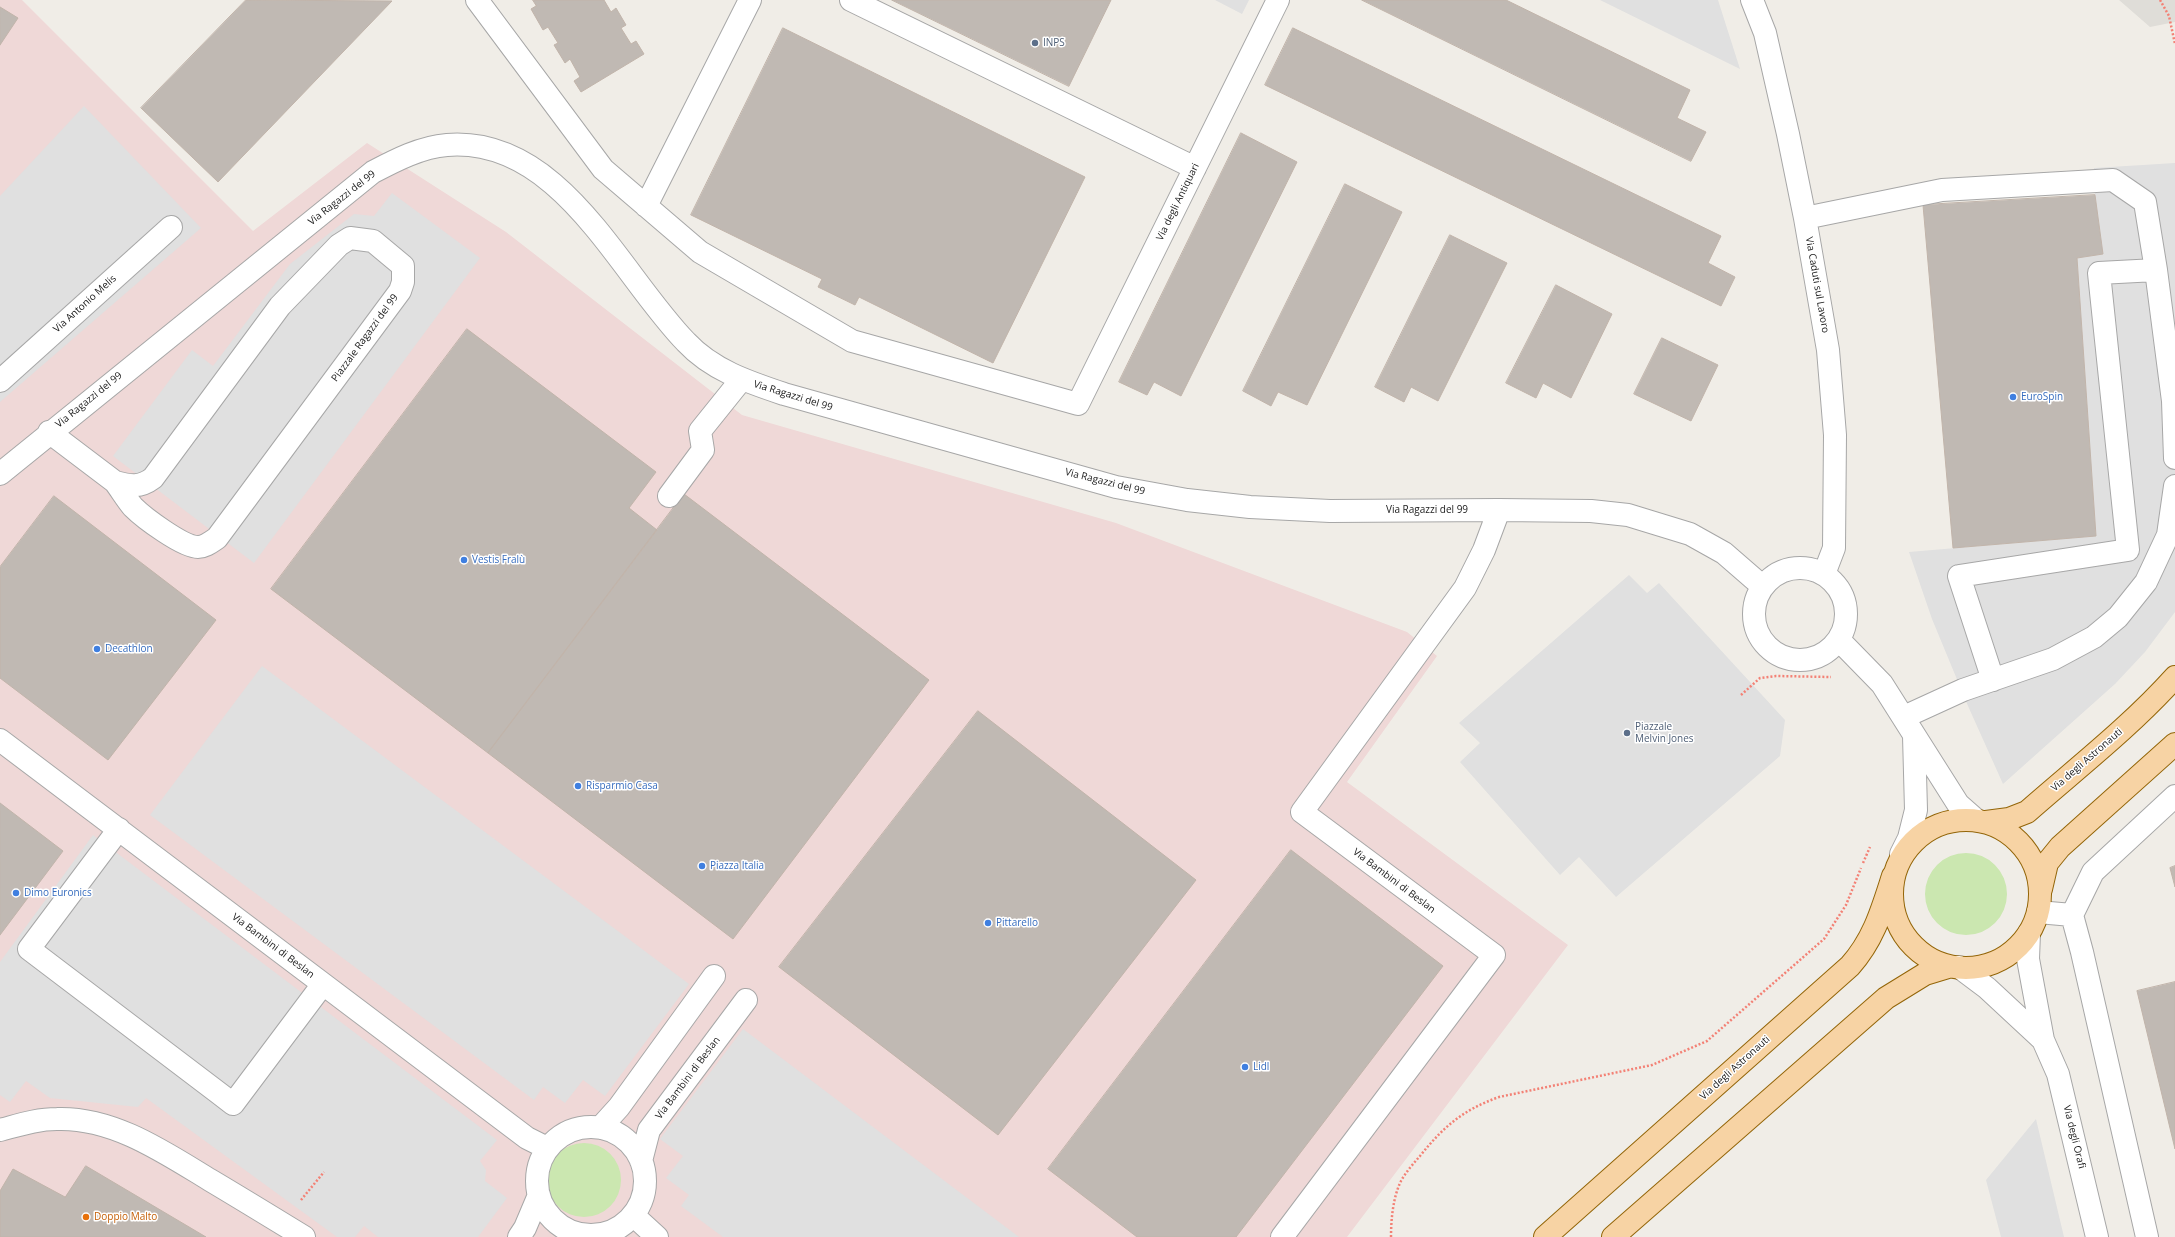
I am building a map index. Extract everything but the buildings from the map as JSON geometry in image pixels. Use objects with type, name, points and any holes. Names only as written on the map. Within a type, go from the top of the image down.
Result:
[{"type":"main road","name":"Via degli Astronauti","points":[[1545,1237],[1850,966],[1864,951],[1881,914],[1892,876],[1901,854],[1917,836],[1938,824],[1962,819],[2009,819],[2027,812],[2141,713],[2175,677]]},
{"type":"main road","points":[[1892,876],[1891,899],[1896,922],[1908,942],[1926,957],[1954,967],[1971,968],[1995,963],[2014,951],[2029,933],[2038,912],[2046,863],[2060,847],[2175,744]]},
{"type":"main road","points":[[1980,820],[2008,832],[2025,848],[2036,867],[2041,890]]},
{"type":"main road","points":[[1614,1237],[1886,998],[1924,974],[1954,967]]},
{"type":"street","points":[[477,0],[604,169],[646,206],[750,0]]},
{"type":"street","points":[[851,0],[1195,168]]},
{"type":"street","name":"Via degli Antiquari","points":[[646,206],[700,252],[852,341],[1078,404],[1278,0]]},
{"type":"street","name":"Via Caduti sul Lavoro","points":[[1752,0],[1765,33],[1805,218],[1828,350],[1836,435],[1834,548],[1824,574]]},
{"type":"street","name":"Via Ragazzi del 99","points":[[0,474],[49,432],[373,172],[398,159],[446,145],[472,145],[502,152],[526,164],[548,179],[571,200],[686,343],[714,366],[741,380],[791,396],[1116,487],[1187,500],[1250,507],[1330,511],[1499,510],[1591,512],[1628,515],[1657,522],[1690,534],[1724,553],[1762,586]]},
{"type":"street","points":[[1805,218],[1942,190],[2113,180],[2145,202],[2156,270],[2173,401],[2175,458]]},
{"type":"street","name":"Via Antonio Melis","points":[[0,381],[171,227]]},
{"type":"street","name":"Piazzale Ragazzi del 99","points":[[49,432],[116,482],[134,507],[179,541],[189,546],[199,547],[209,544],[217,538],[400,291],[403,282],[403,266],[373,241],[350,238],[340,245],[280,306],[153,478],[145,484],[137,486],[116,482]]},
{"type":"street","points":[[2128,550],[2099,273],[2156,270]]},
{"type":"street","points":[[669,496],[703,450],[700,431],[741,380]]},
{"type":"street","points":[[1909,726],[1963,690],[2053,659],[2094,637],[2118,617],[2146,582],[2168,535],[2175,486]]},
{"type":"street","name":"Via Bambini di Beslan","points":[[1282,1237],[1494,955],[1302,812],[1465,588],[1484,550],[1499,510]]},
{"type":"street","points":[[1993,680],[1959,576],[2128,550],[2155,564]]},
{"type":"street","points":[[1798,568],[1811,569],[1824,574],[1835,584],[1843,596],[1846,611],[1845,626],[1839,640],[1822,654],[1801,660],[1786,658],[1773,652],[1763,642],[1755,629],[1753,614],[1755,599],[1762,586],[1772,577],[1784,570],[1798,568]]},
{"type":"street","points":[[1839,640],[1882,684],[1958,804],[1980,820]]},
{"type":"street","points":[[1901,854],[1909,838],[1916,810],[1909,726]]},
{"type":"street","name":"Via Bambini di Beslan","points":[[0,740],[527,1138],[547,1148]]},
{"type":"street","points":[[2147,1237],[2082,952],[2072,915],[2093,872],[2175,796]]},
{"type":"street","points":[[119,829],[29,949],[233,1104],[323,984]]},
{"type":"street","points":[[2038,912],[2072,915]]},
{"type":"street","name":"Via degli Orafi","points":[[2029,933],[2028,959],[2043,1040],[2058,1074],[2098,1237]]},
{"type":"street","name":"Via degli Orafi","points":[[1954,967],[1987,988],[2043,1040]]},
{"type":"street","points":[[600,1128],[619,1107],[714,976]]},
{"type":"street","name":"Via Bambini di Beslan","points":[[641,1160],[649,1130],[746,1000]]},
{"type":"street","points":[[0,1130],[32,1121],[57,1119],[102,1125],[128,1134],[156,1148],[304,1237]]},
{"type":"street","points":[[585,1127],[600,1128],[617,1134],[631,1145],[641,1160],[644,1174],[644,1189],[640,1202],[633,1215],[622,1225],[608,1232],[590,1236],[566,1229],[554,1220],[545,1210],[539,1195],[537,1179],[540,1163],[547,1148],[558,1138],[571,1131],[585,1127]]},
{"type":"street","points":[[519,1237],[525,1228],[539,1195]]},
{"type":"street","points":[[633,1215],[657,1237]]},
{"type":"path","points":[[2160,0],[2169,16],[2175,44]]},
{"type":"path","points":[[1741,695],[1760,678],[1776,676],[1837,677]]},
{"type":"path","points":[[1391,1237],[1394,1204],[1400,1183],[1436,1135],[1458,1116],[1477,1105],[1499,1097],[1652,1065],[1707,1041],[1824,939],[1846,905],[1872,842]]},
{"type":"shaded area","points":[[0,0],[22,0],[253,231],[367,143],[506,232],[742,415],[1116,523],[1407,632],[1437,656],[1347,782],[1568,945],[1347,1237],[0,1237]]},
{"type":"shaded area","points":[[1215,0],[1249,0],[1242,14]]},
{"type":"shaded area","points":[[1600,0],[1718,0],[1740,69]]},
{"type":"shaded area","points":[[2119,0],[2175,0],[2175,22],[2150,27]]},
{"type":"shaded area","points":[[84,106],[201,228],[0,402],[0,196]]},
{"type":"shaded area","points":[[2175,163],[2175,612],[2145,652],[2115,684],[2003,784],[1968,706],[1932,619],[1909,552],[2096,536],[2077,258],[2103,254],[2095,195],[2094,168]]},
{"type":"shaded area","points":[[392,193],[480,258],[254,563],[113,456],[192,350],[213,366],[290,264],[354,214],[374,216]]},
{"type":"shaded area","name":"Piazzale Melvin Jones","points":[[1629,575],[1647,593],[1659,583],[1785,720],[1780,756],[1616,897],[1579,857],[1560,875],[1460,762],[1480,743],[1459,723]]},
{"type":"shaded area","points":[[262,666],[689,984],[605,1096],[583,1080],[565,1103],[543,1087],[534,1100],[150,815]]},
{"type":"shaded area","points":[[93,835],[497,1140],[480,1161],[486,1170],[485,1181],[507,1198],[478,1237],[378,1237],[364,1226],[355,1237],[337,1237],[146,1098],[138,1107],[50,1098],[26,1081],[10,1102],[0,1095],[0,962]]},
{"type":"shaded area","points":[[743,1029],[1019,1237],[723,1237],[681,1206],[689,1195],[666,1178],[683,1156],[660,1139]]},
{"type":"shaded area","points":[[2036,1119],[2064,1237],[2001,1237],[1986,1180]]},
{"type":"green space","points":[[1966,853],[1982,856],[1995,865],[2004,878],[2007,894],[2004,910],[1995,923],[1982,932],[1966,935],[1950,932],[1937,923],[1928,910],[1925,894],[1928,878],[1937,865],[1950,856]]},
{"type":"green space","points":[[584,1143],[605,1149],[615,1159],[621,1180],[615,1201],[605,1211],[584,1217],[563,1211],[553,1201],[547,1180],[553,1159],[563,1149]]},
{"type":"place","name":"INPS","points":[[1035,43]]},
{"type":"place","name":"EuroSpin","points":[[2013,397]]},
{"type":"place","name":"Vestis Fralù","points":[[464,560]]},
{"type":"place","name":"Decathlon","points":[[97,649]]},
{"type":"place","name":"Piazzale Melvin Jones","points":[[1627,733]]},
{"type":"place","name":"Risparmio Casa","points":[[578,786]]},
{"type":"place","name":"Piazza Italia","points":[[702,866]]},
{"type":"place","name":"Dimo Euronics","points":[[16,893]]},
{"type":"place","name":"Pittarello","points":[[988,923]]},
{"type":"place","name":"Lidl","points":[[1245,1067]]},
{"type":"place","name":"Doppio Malto","points":[[86,1217]]}]
